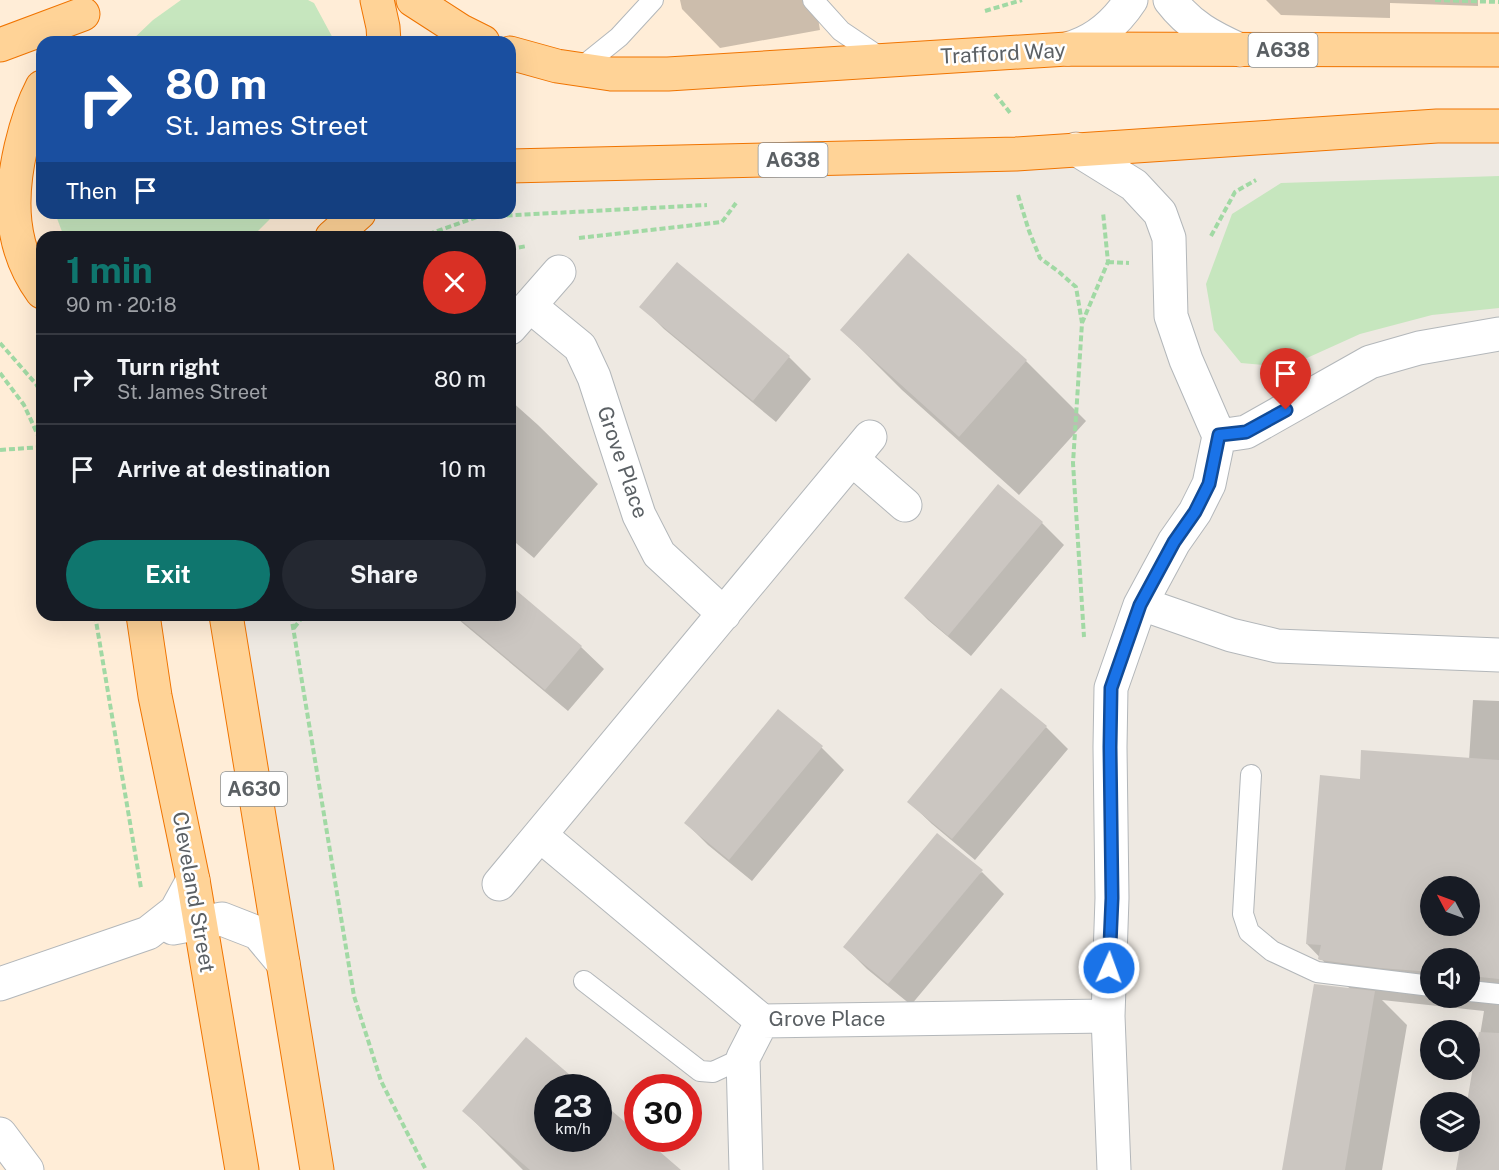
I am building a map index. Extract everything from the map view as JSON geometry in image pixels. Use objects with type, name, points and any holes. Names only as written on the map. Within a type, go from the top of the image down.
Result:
[{"type":"highway","points":[[377,0],[384,36]]},
{"type":"highway","points":[[412,0],[470,36]]},
{"type":"highway","points":[[0,45],[81,19]]},
{"type":"highway","name":"Trafford Way","points":[[516,55],[538,62],[611,74],[668,74],[1067,49],[1499,50]]},
{"type":"highway","points":[[35,282],[19,250],[13,196],[22,140],[36,100]]},
{"type":"highway","name":"A638","points":[[516,166],[1016,154],[1437,126],[1499,126]]},
{"type":"highway","points":[[337,231],[351,219]]},
{"type":"highway","points":[[0,246],[35,282]]},
{"type":"highway","name":"Cleveland Street","points":[[143,621],[155,696],[193,880],[242,1170]]},
{"type":"highway","name":"A630","points":[[227,621],[317,1170]]},
{"type":"street","points":[[1067,49],[1080,46],[1097,36],[1112,23],[1131,0]]},
{"type":"street","points":[[1170,0],[1182,14],[1208,36],[1240,50]]},
{"type":"street","points":[[1076,149],[1134,185],[1160,213],[1169,238],[1171,316],[1186,360],[1219,435],[1209,484],[1195,512],[1174,542],[1142,604],[1111,688],[1112,898],[1108,1016],[1114,1170]]},
{"type":"street","name":"Grove Place","points":[[559,272],[520,317],[580,347],[594,377],[639,515],[659,554],[724,614]]},
{"type":"street","points":[[1219,435],[1246,432],[1370,363],[1419,348],[1499,334]]},
{"type":"street","points":[[499,884],[861,448],[905,505]]},
{"type":"street","points":[[1142,604],[1231,635],[1277,646],[1499,655]]},
{"type":"street","name":"Grove Place","points":[[540,835],[762,1021],[1108,1016]]},
{"type":"street","points":[[148,933],[176,911],[193,880]]},
{"type":"street","points":[[0,984],[148,933],[200,921],[222,919],[258,933],[283,963]]},
{"type":"street","points":[[746,1170],[743,1058],[762,1021]]},
{"type":"street","points":[[0,1134],[27,1170]]},
{"type":"lane","points":[[578,69],[619,37],[653,0]]},
{"type":"lane","points":[[813,0],[841,31],[885,60]]},
{"type":"lane","points":[[1251,775],[1243,914],[1249,932],[1272,951],[1317,972],[1420,985]]},
{"type":"lane","points":[[584,981],[700,1071],[713,1072],[743,1058]]},
{"type":"lane","points":[[1480,991],[1499,994]]},
{"type":"path","points":[[1434,0],[1499,2]]},
{"type":"path","points":[[977,55],[980,75],[1013,117],[1016,154],[1015,184],[1040,258],[1076,287],[1082,323],[1073,463],[1084,641]]},
{"type":"path","points":[[1108,262],[1207,261],[1211,234],[1235,192],[1260,178]]},
{"type":"path","points":[[573,238],[722,222],[736,203]]},
{"type":"path","points":[[1082,323],[1108,262],[1102,203]]},
{"type":"path","points":[[516,214],[568,211]]},
{"type":"path","points":[[437,231],[471,219]]},
{"type":"path","points":[[516,248],[530,245]]},
{"type":"path","points":[[0,343],[36,384]]},
{"type":"path","points":[[0,373],[24,405],[36,432]]},
{"type":"path","points":[[0,450],[36,446]]},
{"type":"path","points":[[96,621],[148,933]]},
{"type":"path","points":[[292,621],[354,996],[381,1081],[426,1170]]},
{"type":"path","points":[[293,628],[299,621]]},
{"type":"shaded area","points":[[0,0],[1499,0],[1499,126],[516,166],[516,36],[36,36],[36,219],[352,219],[339,231],[36,231],[36,621],[227,621],[317,1170],[0,1170]]},
{"type":"green space","points":[[181,0],[308,0],[314,3],[332,36],[136,36],[153,20]]},
{"type":"green space","points":[[1499,176],[1499,308],[1432,315],[1360,334],[1287,367],[1241,363],[1214,330],[1206,284],[1232,214],[1281,183]]},
{"type":"green space","points":[[57,219],[270,219],[258,231],[62,231]]},
{"type":"building","points":[[908,253],[1027,360],[959,437],[840,330]]},
{"type":"building","points":[[677,262],[790,356],[753,401],[639,307]]},
{"type":"building","points":[[998,484],[1043,522],[948,636],[904,598]]},
{"type":"building","points":[[516,590],[582,646],[545,690],[462,621],[516,621]]},
{"type":"building","points":[[1001,688],[1047,726],[952,839],[907,802]]},
{"type":"building","points":[[778,709],[823,746],[729,860],[684,823]]},
{"type":"building","points":[[1361,750],[1499,760],[1499,979],[1480,977],[1480,948],[1420,948],[1420,971],[1318,959],[1321,945],[1306,944],[1320,775],[1360,779]]},
{"type":"building","points":[[937,833],[983,870],[888,984],[843,947]]},
{"type":"building","points":[[1314,984],[1375,991],[1345,1170],[1282,1170]]},
{"type":"building","points":[[1480,1032],[1499,1033],[1499,1170],[1456,1170],[1459,1152],[1480,1152],[1480,1092],[1469,1092],[1471,1080],[1480,1080]]},
{"type":"building","points":[[526,1037],[569,1074],[534,1074],[534,1152],[612,1152],[612,1111],[624,1121],[624,1152],[660,1152],[681,1170],[530,1170],[462,1111]]},
{"type":"route","points":[[1109,968],[1112,898],[1111,688],[1140,605],[1209,484],[1219,435],[1246,432],[1286,410]]}]
